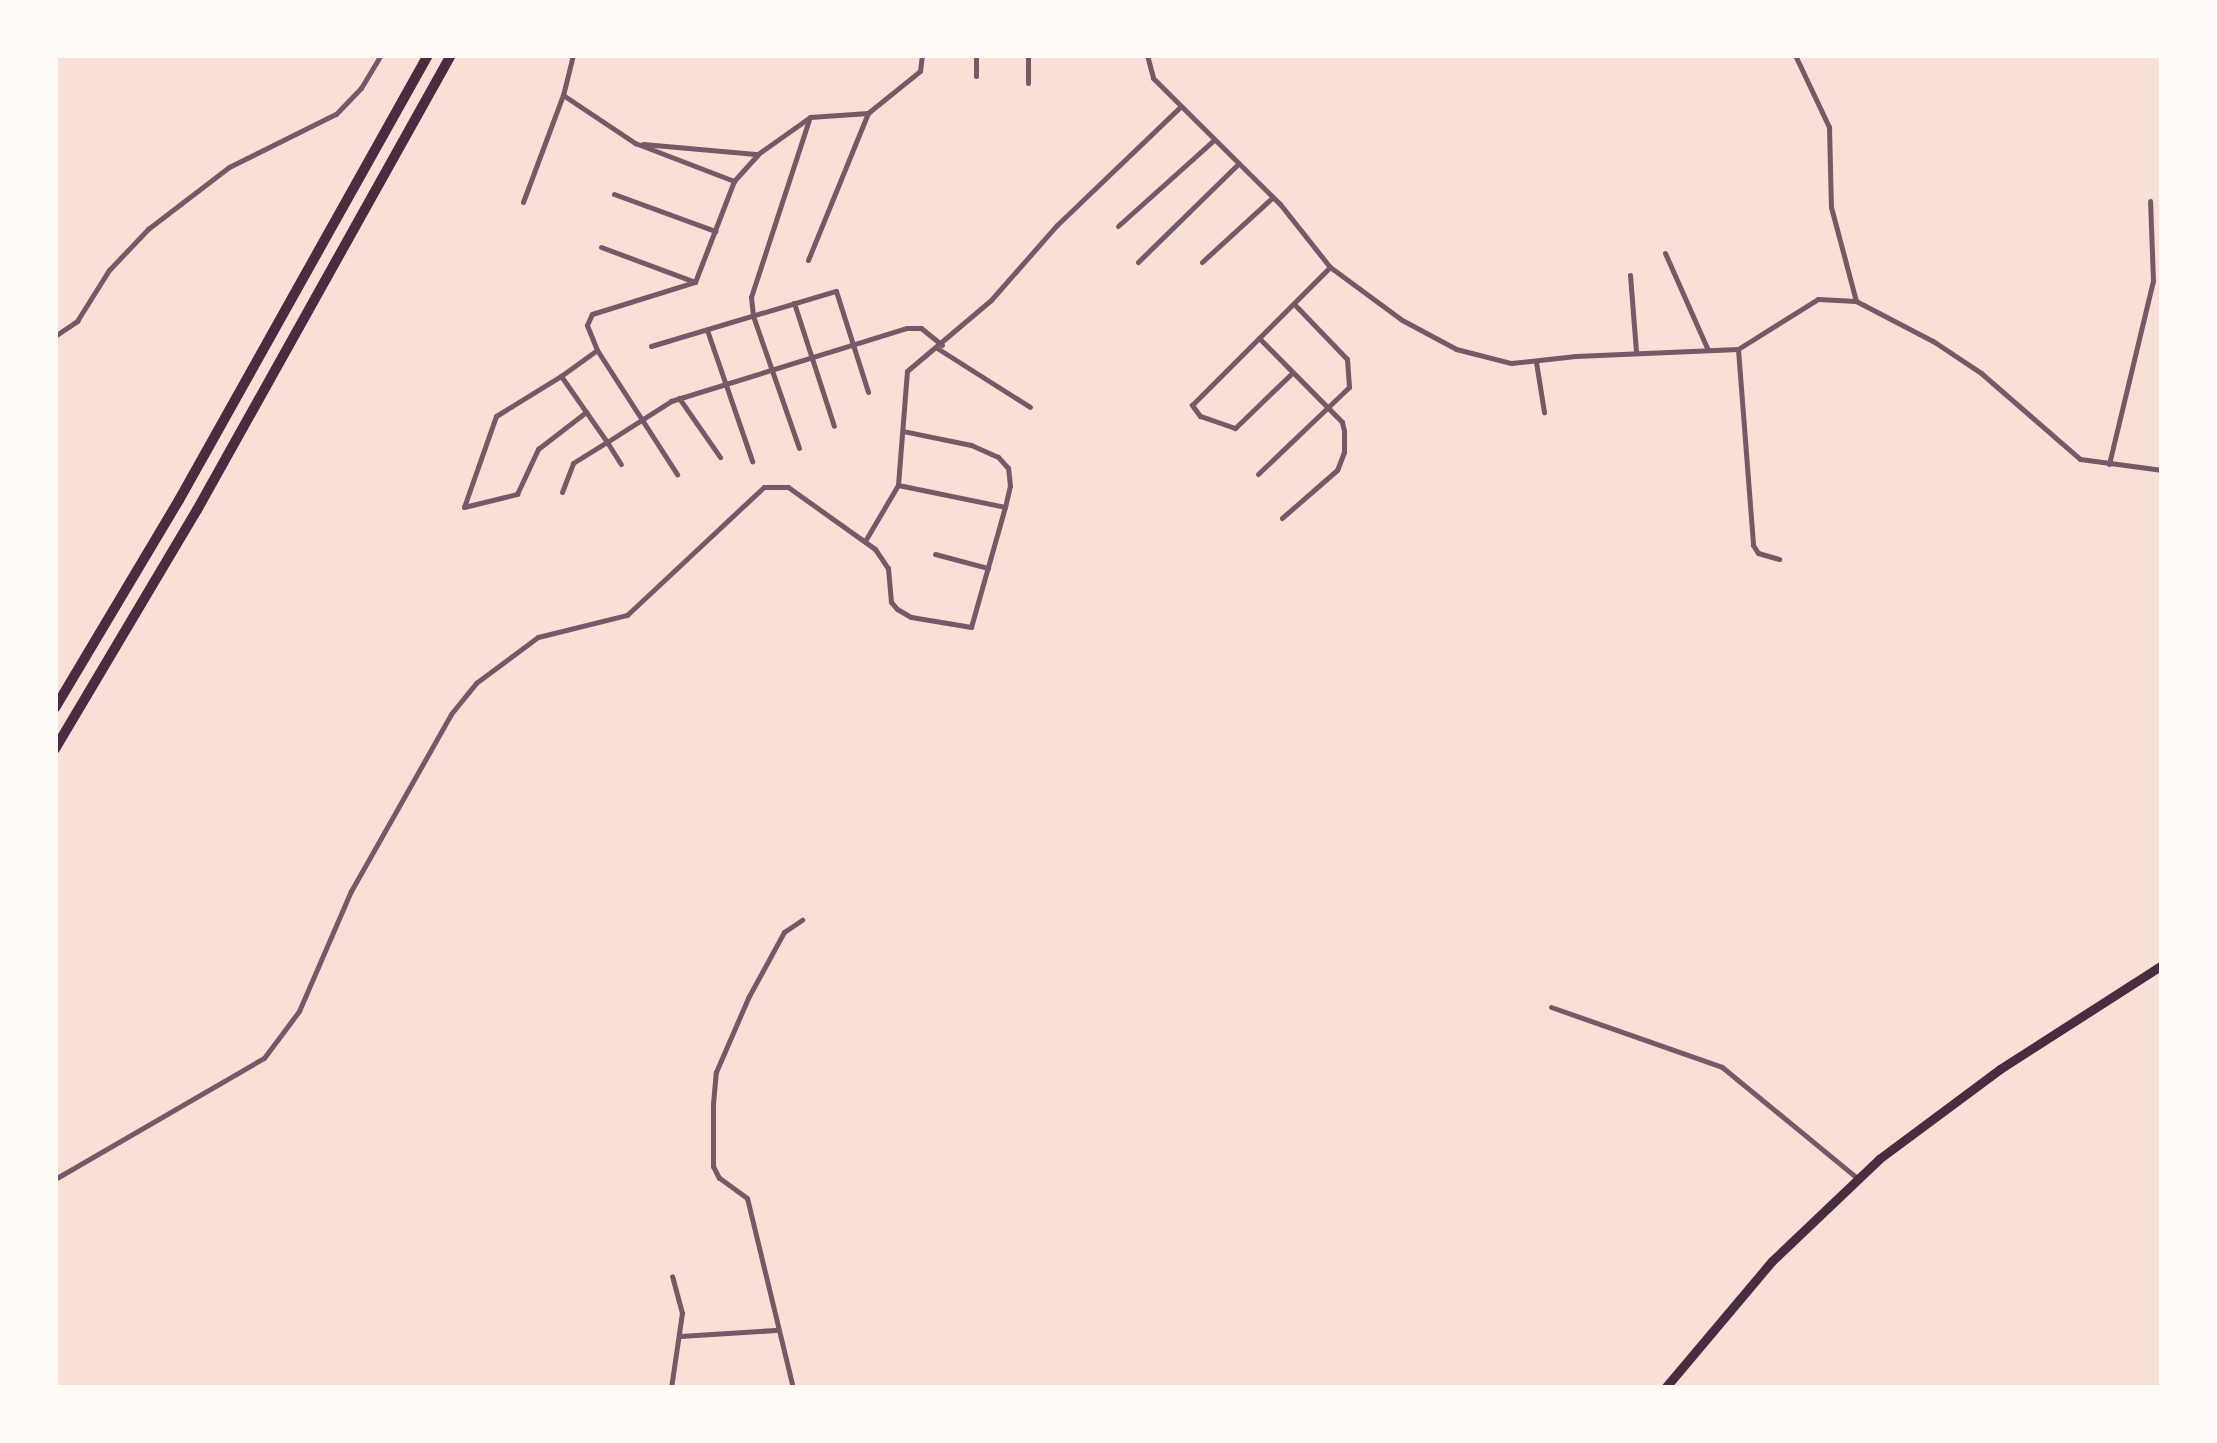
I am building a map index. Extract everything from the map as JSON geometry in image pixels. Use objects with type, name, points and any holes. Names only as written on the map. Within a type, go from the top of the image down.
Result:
[{"type":"highway","points":[[55,708],[179,500],[428,55]]},
{"type":"highway","points":[[55,750],[196,510],[451,55]]},
{"type":"highway","points":[[1665,1388],[1772,1261],[1857,1178],[2000,1069],[2162,966]]},
{"type":"street","points":[[55,336],[78,320],[110,270],[148,229],[229,166],[336,114],[361,88],[381,55]]},
{"type":"street","points":[[523,202],[563,95],[573,55]]},
{"type":"street","points":[[808,260],[868,114],[920,71],[922,55]]},
{"type":"street","points":[[976,55],[976,76]]},
{"type":"street","points":[[1028,55],[1028,83]]},
{"type":"street","points":[[1147,55],[1153,78],[1273,197],[1330,267],[1402,320],[1456,349],[1496,362],[1636,352],[1738,350],[1818,299],[1856,301],[1933,341],[1981,374],[2080,459],[2162,470]]},
{"type":"street","points":[[1795,55],[1828,128],[1831,207],[1856,301]]},
{"type":"street","points":[[563,95],[634,143],[734,181]]},
{"type":"street","points":[[865,541],[898,485],[904,431],[903,380],[913,365],[939,346],[1180,106]]},
{"type":"street","points":[[696,282],[734,181],[758,154],[810,117],[868,114]]},
{"type":"street","points":[[800,448],[753,316],[754,278],[810,117]]},
{"type":"street","points":[[1118,226],[1214,140]]},
{"type":"street","points":[[634,143],[758,154]]},
{"type":"street","points":[[1138,262],[1238,164]]},
{"type":"street","points":[[614,194],[715,232]]},
{"type":"street","points":[[1202,262],[1273,197]]},
{"type":"street","points":[[2109,464],[2153,281],[2150,201]]},
{"type":"street","points":[[601,247],[696,282]]},
{"type":"street","points":[[1664,253],[1708,350]]},
{"type":"street","points":[[1292,374],[1235,428],[1194,411],[1197,396],[1330,267]]},
{"type":"street","points":[[1630,275],[1636,352]]},
{"type":"street","points":[[678,474],[597,350],[587,325],[592,314],[696,282]]},
{"type":"street","points":[[651,346],[836,291],[856,344],[868,392]]},
{"type":"street","points":[[794,303],[834,426]]},
{"type":"street","points":[[1258,474],[1348,387],[1347,360],[1294,304]]},
{"type":"street","points":[[562,492],[572,463],[680,398],[917,327],[1030,407]]},
{"type":"street","points":[[707,330],[752,460]]},
{"type":"street","points":[[1259,338],[1344,431],[1342,463],[1282,518]]},
{"type":"street","points":[[586,412],[538,449],[517,494],[464,507],[496,416],[597,350]]},
{"type":"street","points":[[1738,350],[1753,545],[1758,553],[1779,559]]},
{"type":"street","points":[[1536,362],[1544,412]]},
{"type":"street","points":[[560,376],[621,464]]},
{"type":"street","points":[[680,398],[720,458]]},
{"type":"street","points":[[55,1179],[264,1058],[299,1011],[352,890],[451,714],[476,683],[538,637],[628,614],[764,487],[788,487],[865,541],[888,568],[894,606],[911,617],[957,628],[974,622],[1010,486],[1008,468],[998,457],[971,445],[904,431]]},
{"type":"street","points":[[898,485],[1005,508]]},
{"type":"street","points":[[935,554],[988,568]]},
{"type":"street","points":[[793,1388],[747,1198],[719,1178],[713,1166],[713,1104],[716,1072],[748,998],[784,932],[802,920]]},
{"type":"street","points":[[1551,1007],[1722,1067],[1857,1178]]},
{"type":"street","points":[[672,1276],[682,1313],[672,1388]]},
{"type":"street","points":[[680,1336],[776,1330]]}]
